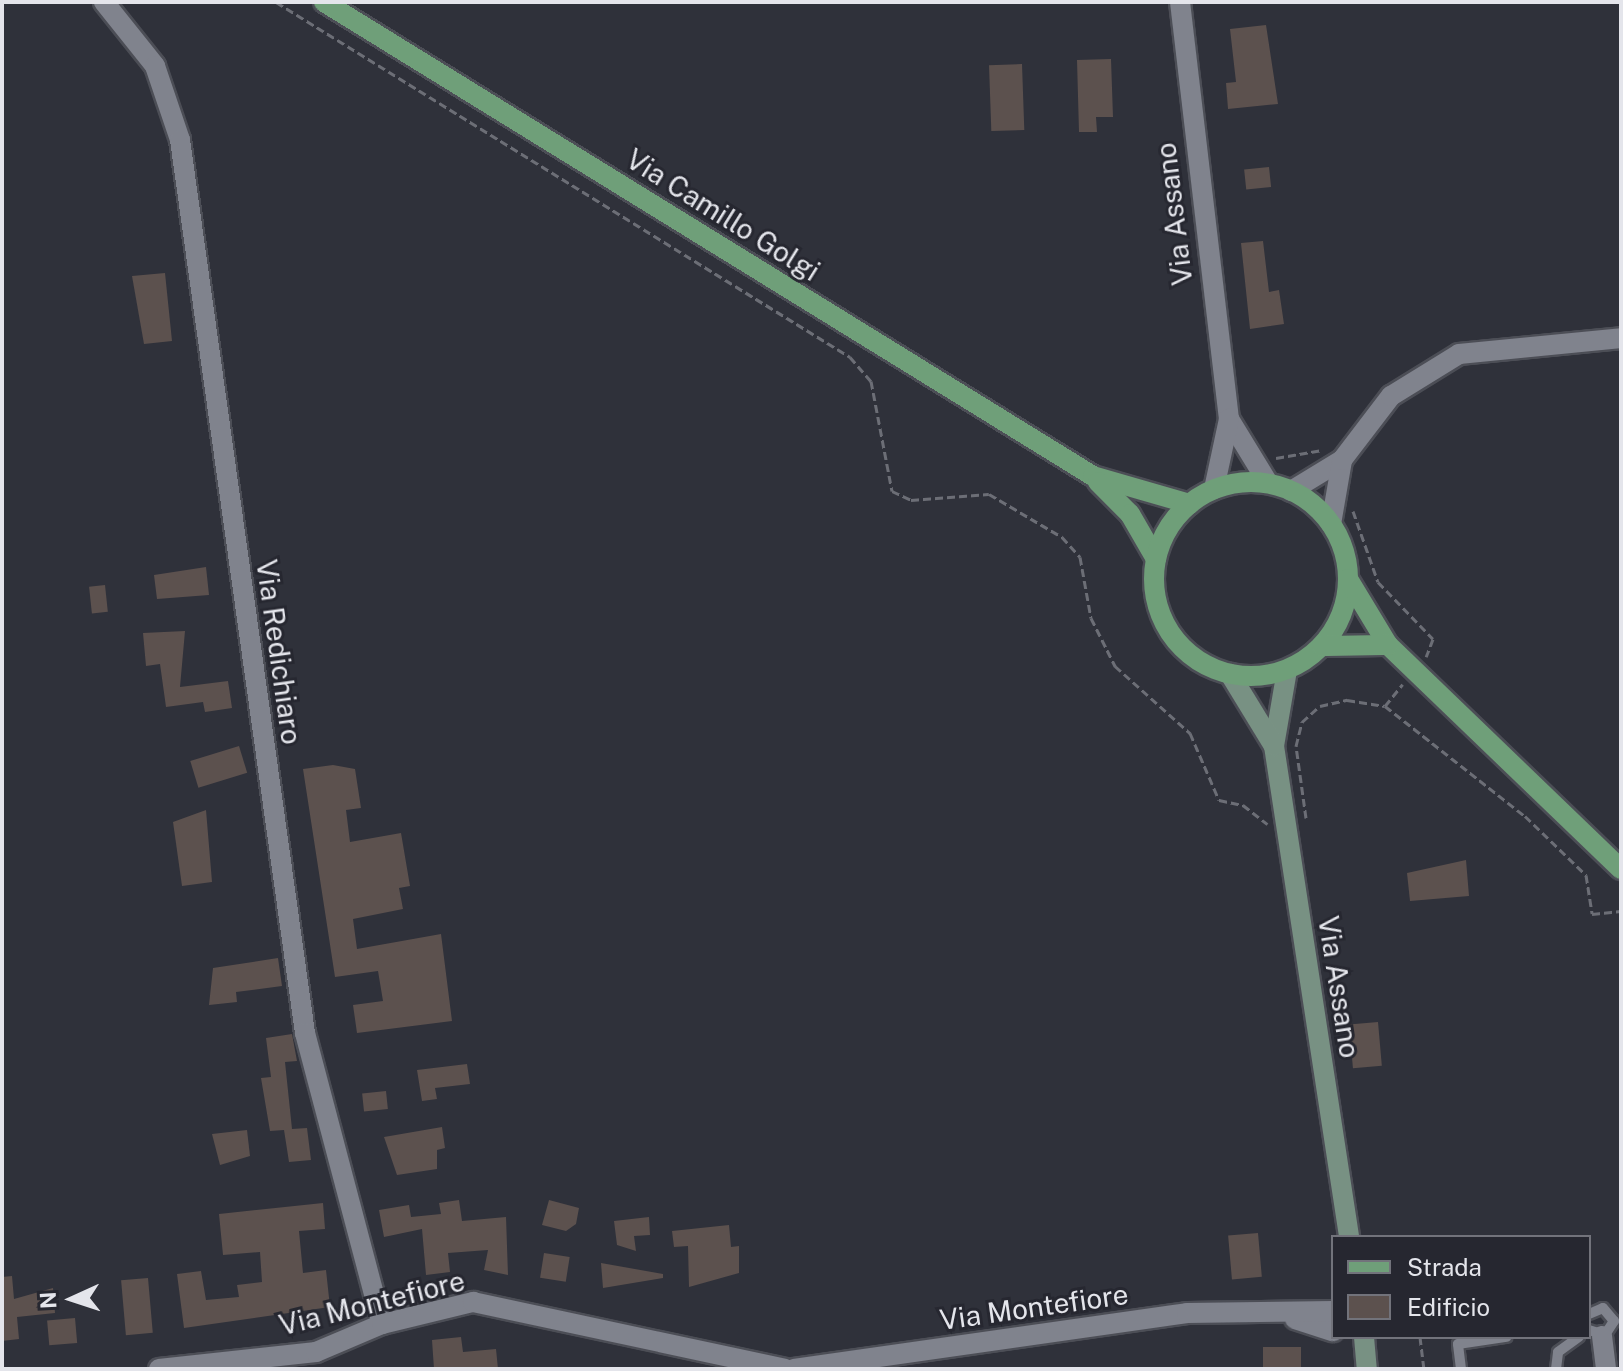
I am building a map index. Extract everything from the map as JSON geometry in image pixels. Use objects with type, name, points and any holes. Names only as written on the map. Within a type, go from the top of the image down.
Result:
[{"type":"main road","name":"Via Camillo Golgi","points":[[324,2],[1093,476],[1130,514],[1156,559]]},
{"type":"main road","name":"Via Camillo Golgi","points":[[1093,476],[1190,504]]},
{"type":"main road","points":[[1348,579],[1342,614],[1322,646],[1287,670],[1230,674],[1192,656],[1170,632],[1157,602],[1156,559],[1190,504],[1214,489],[1268,483],[1291,491],[1331,524],[1348,579],[1388,645],[1621,869]]},
{"type":"main road","points":[[1322,646],[1388,645]]},
{"type":"main road","name":"Via Assano","points":[[1287,670],[1274,746],[1349,1235]]},
{"type":"main road","name":"Via Assano","points":[[1230,674],[1274,746]]},
{"type":"main road","points":[[1363,1339],[1367,1369]]},
{"type":"street","name":"Via Redichiaro","points":[[104,2],[155,66],[180,140],[305,1033],[382,1324]]},
{"type":"street","name":"Via Assano","points":[[1180,2],[1229,419],[1214,489]]},
{"type":"street","points":[[1291,491],[1342,460],[1391,396],[1459,354],[1621,338]]},
{"type":"street","name":"Via Assano","points":[[1229,419],[1268,483]]},
{"type":"street","points":[[1331,524],[1342,460]]},
{"type":"street","name":"Via Montefiore","points":[[159,1369],[316,1352],[382,1324],[473,1302],[785,1369]]},
{"type":"street","name":"Via Montefiore","points":[[794,1369],[1187,1313],[1283,1316],[1331,1311]]},
{"type":"street","name":"Via Montefiore","points":[[1283,1316],[1331,1330]]},
{"type":"street","points":[[1606,1369],[1607,1327]]},
{"type":"lane","points":[[1591,1313],[1603,1308],[1607,1327]]},
{"type":"lane","points":[[1461,1369],[1458,1344],[1492,1339]]},
{"type":"lane","points":[[1556,1369],[1558,1352],[1576,1339]]},
{"type":"path","points":[[276,2],[850,357],[871,381],[892,491],[911,500],[989,494],[1062,537],[1080,557],[1091,618],[1115,666],[1190,733],[1219,800],[1243,805],[1265,823],[1307,818],[1296,746],[1302,722],[1320,706],[1347,700],[1385,706],[1525,816],[1586,875],[1592,914],[1621,911]]},
{"type":"path","points":[[1264,451],[1288,460],[1320,449],[1342,460]]},
{"type":"path","points":[[1356,496],[1355,520],[1378,582],[1433,639],[1433,650],[1385,706]]},
{"type":"path","points":[[1420,1339],[1424,1369]]},
{"type":"building","points":[[1266,25],[1278,104],[1228,109],[1226,83],[1236,82],[1230,29]]},
{"type":"building","points":[[1111,59],[1113,117],[1096,117],[1097,132],[1079,132],[1077,60]]},
{"type":"building","points":[[1022,64],[1024,130],[991,131],[989,65]]},
{"type":"building","points":[[1269,167],[1271,187],[1246,190],[1244,170]]},
{"type":"building","points":[[1263,241],[1269,292],[1279,290],[1284,324],[1250,329],[1241,243]]},
{"type":"building","points":[[165,273],[172,341],[144,344],[132,276]]},
{"type":"building","points":[[206,567],[209,595],[157,599],[154,575]]},
{"type":"building","points":[[105,585],[108,612],[92,614],[89,587]]},
{"type":"building","points":[[185,631],[180,687],[228,681],[232,708],[205,712],[203,702],[166,707],[160,664],[146,666],[143,633]]},
{"type":"building","points":[[239,746],[247,773],[198,788],[190,761]]},
{"type":"building","points":[[333,765],[355,769],[361,808],[346,810],[350,842],[401,833],[410,886],[399,888],[403,909],[353,919],[357,949],[441,934],[452,1021],[357,1033],[353,1005],[383,1001],[378,971],[335,977],[303,769]]},
{"type":"building","points":[[206,810],[212,882],[182,886],[173,822]]},
{"type":"building","points":[[1466,860],[1469,896],[1410,901],[1407,873]]},
{"type":"building","points":[[278,958],[282,986],[236,992],[237,1002],[209,1005],[213,968]]},
{"type":"building","points":[[1378,1022],[1382,1066],[1353,1068],[1349,1025]]},
{"type":"building","points":[[292,1034],[297,1061],[285,1062],[292,1129],[307,1128],[311,1160],[289,1162],[284,1130],[270,1131],[261,1078],[271,1077],[266,1038]]},
{"type":"building","points":[[467,1064],[470,1084],[435,1088],[437,1099],[422,1101],[417,1070]]},
{"type":"building","points":[[386,1091],[388,1109],[364,1111],[362,1094]]},
{"type":"building","points":[[442,1127],[445,1148],[437,1150],[437,1169],[397,1175],[384,1137]]},
{"type":"building","points":[[247,1130],[250,1156],[220,1165],[212,1134]]},
{"type":"building","points":[[459,1200],[462,1221],[506,1217],[508,1275],[484,1270],[488,1250],[448,1253],[450,1272],[426,1275],[422,1229],[384,1237],[379,1210],[409,1205],[411,1217],[441,1214],[439,1203]]},
{"type":"building","points":[[549,1200],[579,1208],[576,1224],[566,1231],[542,1225]]},
{"type":"building","points":[[323,1203],[325,1229],[299,1231],[303,1273],[326,1270],[330,1307],[184,1328],[177,1274],[201,1271],[206,1300],[239,1297],[237,1285],[262,1282],[260,1252],[223,1255],[219,1214]]},
{"type":"building","points":[[649,1217],[650,1235],[634,1236],[636,1251],[617,1245],[614,1221]]},
{"type":"building","points":[[729,1225],[731,1247],[739,1246],[739,1273],[689,1287],[688,1246],[674,1247],[672,1231]]},
{"type":"building","points":[[1258,1233],[1262,1277],[1232,1279],[1228,1236]]},
{"type":"building","points":[[544,1253],[570,1257],[566,1282],[540,1278]]},
{"type":"building","points":[[601,1263],[663,1274],[663,1278],[603,1288]]},
{"type":"building","points":[[12,1276],[14,1299],[53,1288],[55,1313],[17,1317],[19,1339],[2,1341],[2,1277]]},
{"type":"building","points":[[148,1278],[153,1333],[126,1335],[121,1280]]},
{"type":"building","points":[[75,1318],[77,1343],[49,1345],[47,1320]]},
{"type":"building","points":[[461,1337],[463,1352],[496,1349],[498,1369],[434,1369],[432,1340]]},
{"type":"building","points":[[1263,1347],[1301,1347],[1301,1369],[1263,1369]]}]
